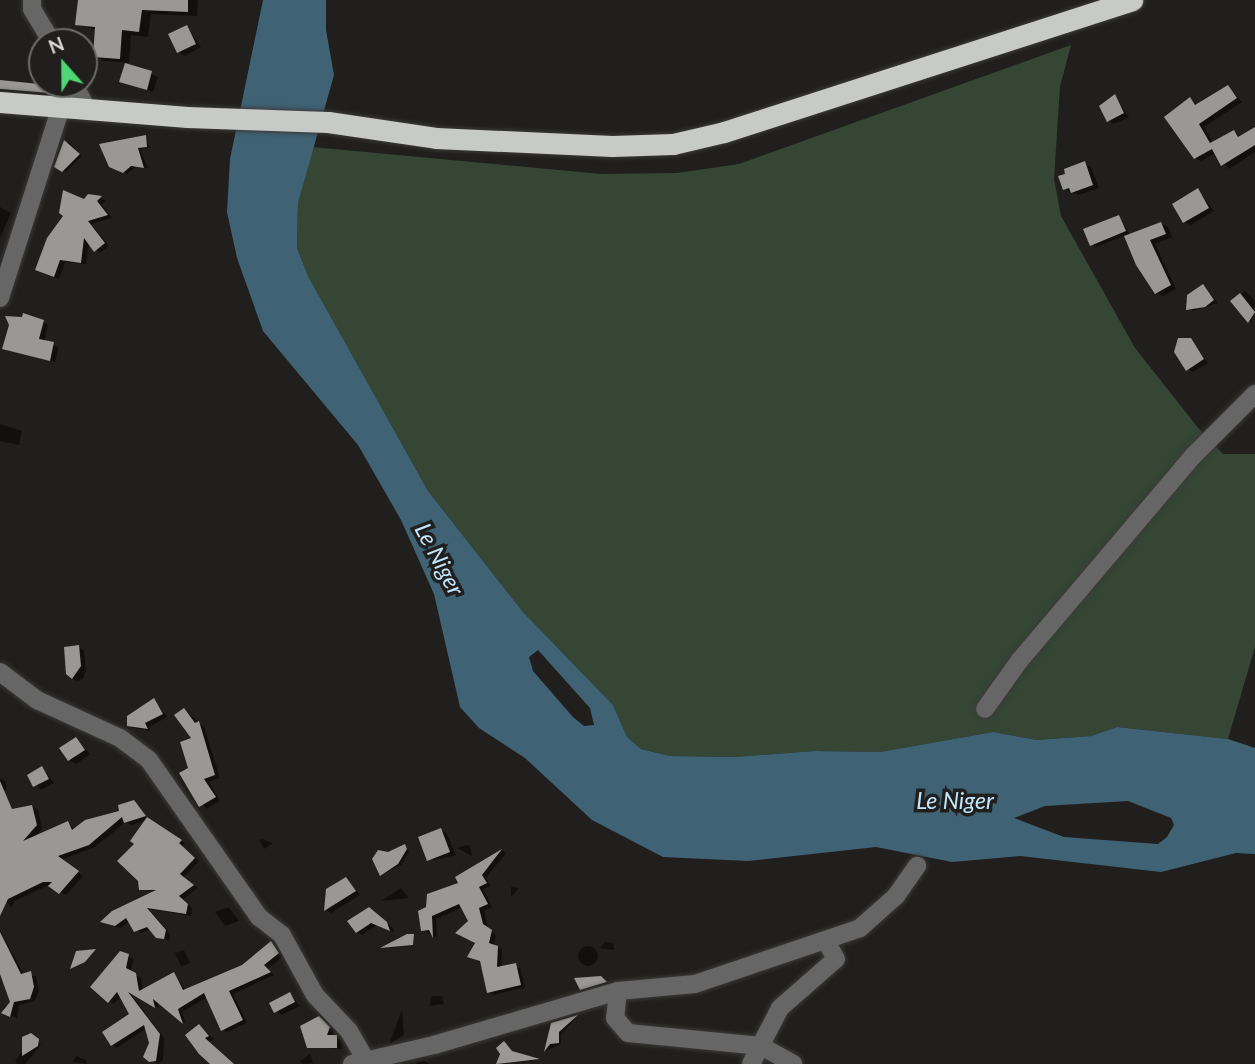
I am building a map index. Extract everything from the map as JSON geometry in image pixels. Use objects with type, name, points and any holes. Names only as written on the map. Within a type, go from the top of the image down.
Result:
[{"type":"highway","points":[[0,102],[187,117],[328,122],[436,138],[612,146],[673,144],[724,132],[1132,0]]},
{"type":"street","points":[[32,0],[32,9],[44,28]]},
{"type":"street","points":[[81,98],[87,109]]},
{"type":"street","points":[[0,298],[61,107]]},
{"type":"street","points":[[985,709],[1020,660],[1193,456],[1255,394]]},
{"type":"street","points":[[0,671],[37,700],[120,738],[149,760],[259,917],[282,935],[316,995],[349,1031],[359,1062],[434,1045],[618,991],[695,984],[826,942],[860,928],[896,896],[917,866]]},
{"type":"street","points":[[751,1064],[780,1008],[836,959],[826,942]]},
{"type":"street","points":[[618,991],[615,1018],[628,1033],[761,1046],[793,1064]]},
{"type":"green space","points":[[1071,45],[1060,87],[1054,179],[1061,216],[1135,348],[1199,429],[1223,454],[1255,454],[1255,647],[1228,739],[1117,727],[1091,736],[1037,740],[993,732],[880,752],[815,751],[734,757],[670,756],[641,749],[627,737],[613,705],[523,612],[428,491],[308,276],[297,248],[298,203],[312,147],[601,174],[677,173],[739,164]]},
{"type":"water","name":"Le Niger","points":[[263,0],[326,0],[326,30],[334,75],[298,203],[297,248],[308,276],[428,491],[523,612],[613,705],[627,737],[641,749],[670,756],[734,757],[815,751],[880,752],[993,732],[1037,740],[1091,736],[1117,727],[1228,739],[1255,748],[1255,854],[1236,853],[1161,872],[1020,856],[952,862],[876,847],[748,861],[663,857],[592,820],[525,758],[479,728],[460,707],[434,594],[401,520],[358,445],[263,331],[237,258],[227,212],[230,159]],"holes":[[[538,650],[590,708],[594,725],[584,726],[573,717],[533,671],[529,657]],[[1128,801],[1171,818],[1174,825],[1167,837],[1158,844],[1064,837],[1014,818],[1045,806]]]},
{"type":"building","points":[[78,0],[188,0],[188,12],[142,10],[139,32],[122,30],[120,59],[98,57],[98,28],[75,25]]},
{"type":"building","points":[[187,25],[196,44],[177,53],[168,34]]},
{"type":"building","points":[[125,63],[152,71],[147,90],[119,82]]},
{"type":"building","points":[[0,80],[28,83],[28,91],[0,89]]},
{"type":"building","points":[[1228,85],[1237,98],[1199,124],[1210,143],[1234,130],[1238,137],[1255,127],[1255,145],[1221,166],[1212,149],[1194,159],[1164,117],[1190,97],[1195,105]]},
{"type":"building","points":[[1115,94],[1124,113],[1107,122],[1099,106]]},
{"type":"building","points":[[146,135],[147,147],[138,148],[144,168],[131,166],[123,173],[109,167],[99,144]]},
{"type":"building","points":[[64,140],[80,154],[62,172],[54,167]]},
{"type":"building","points":[[1085,161],[1093,185],[1071,193],[1069,188],[1063,190],[1058,176],[1065,174],[1064,169]]},
{"type":"building","points":[[1198,188],[1209,208],[1183,223],[1172,204]]},
{"type":"building","points":[[63,190],[84,199],[88,194],[102,196],[97,201],[108,215],[88,221],[105,243],[94,252],[84,238],[81,263],[60,260],[54,277],[35,270],[47,238],[63,216],[59,213]]},
{"type":"building","points":[[1119,215],[1126,231],[1090,246],[1083,229]]},
{"type":"building","points":[[1161,222],[1166,234],[1150,240],[1171,285],[1155,294],[1136,265],[1124,236]]},
{"type":"building","points":[[1203,284],[1214,300],[1205,307],[1186,310],[1187,295]]},
{"type":"building","points":[[1240,293],[1255,312],[1248,323],[1230,301]]},
{"type":"building","points":[[23,313],[44,320],[39,339],[54,342],[50,361],[2,349],[9,325],[5,316],[22,317]]},
{"type":"building","points":[[1178,338],[1191,338],[1204,359],[1186,371],[1174,352]]},
{"type":"building","points":[[79,645],[81,666],[72,679],[66,674],[64,647]]},
{"type":"building","points":[[154,698],[163,714],[145,723],[148,729],[127,726],[127,716]]},
{"type":"building","points":[[184,708],[195,723],[199,721],[215,775],[204,779],[216,797],[199,807],[179,773],[188,768],[180,742],[191,738],[174,715]]},
{"type":"building","points":[[76,737],[85,750],[68,761],[59,748]]},
{"type":"building","points":[[42,766],[49,779],[33,787],[27,775]]},
{"type":"building","points":[[0,781],[12,809],[32,805],[37,825],[23,841],[68,821],[72,830],[85,820],[119,811],[118,805],[134,800],[146,816],[124,823],[122,817],[89,845],[58,856],[79,871],[59,894],[48,886],[52,882],[43,882],[8,899],[0,916]]},
{"type":"building","points":[[147,817],[182,840],[179,843],[195,858],[180,874],[194,885],[179,896],[188,904],[186,914],[147,908],[166,930],[164,939],[156,938],[147,927],[134,932],[126,918],[115,926],[100,922],[112,911],[156,890],[139,890],[138,881],[117,861],[134,844],[130,841]]},
{"type":"building","points":[[441,828],[450,852],[427,861],[418,837]]},
{"type":"building","points":[[405,844],[407,849],[398,864],[380,876],[372,859],[378,850],[388,852]]},
{"type":"building","points":[[502,849],[482,875],[487,883],[479,887],[488,904],[479,908],[483,924],[492,930],[489,943],[498,946],[497,967],[516,963],[521,985],[487,993],[480,961],[467,957],[475,943],[455,933],[468,921],[459,904],[432,916],[433,938],[429,930],[421,931],[418,911],[426,907],[427,894],[458,883],[455,877]]},
{"type":"building","points":[[346,877],[356,891],[324,911],[326,889]]},
{"type":"building","points":[[369,907],[387,922],[390,931],[371,923],[356,933],[347,921]]},
{"type":"building","points":[[0,932],[21,974],[31,971],[34,987],[30,999],[14,1002],[10,1017],[1,1013],[10,1002],[0,974]]},
{"type":"building","points":[[407,934],[414,934],[413,945],[380,948]]},
{"type":"building","points":[[271,941],[279,953],[264,965],[271,972],[229,991],[243,1020],[221,1031],[204,993],[178,1009],[183,1024],[153,999],[155,1008],[128,992],[160,1034],[156,1061],[149,1062],[143,1057],[149,1043],[144,1025],[111,1046],[102,1032],[129,1014],[117,992],[108,1003],[90,987],[120,951],[129,954],[126,968],[136,973],[139,991],[174,972],[183,990],[242,965]]},
{"type":"building","points":[[96,949],[85,962],[70,969],[76,951]]},
{"type":"building","points":[[601,976],[607,982],[580,990],[574,978]]},
{"type":"building","points":[[290,992],[295,1002],[274,1013],[269,1003]]},
{"type":"building","points":[[578,1015],[559,1032],[559,1043],[550,1044],[544,1052],[551,1023]]},
{"type":"building","points":[[319,1016],[330,1027],[327,1035],[337,1035],[337,1048],[307,1048],[300,1026]]},
{"type":"building","points":[[199,1024],[209,1036],[205,1038],[234,1064],[210,1064],[199,1054],[185,1035]]},
{"type":"building","points":[[31,1033],[39,1039],[38,1046],[22,1056],[22,1037]]},
{"type":"building","points":[[504,1041],[512,1051],[540,1059],[496,1064],[500,1054],[496,1048]]}]
